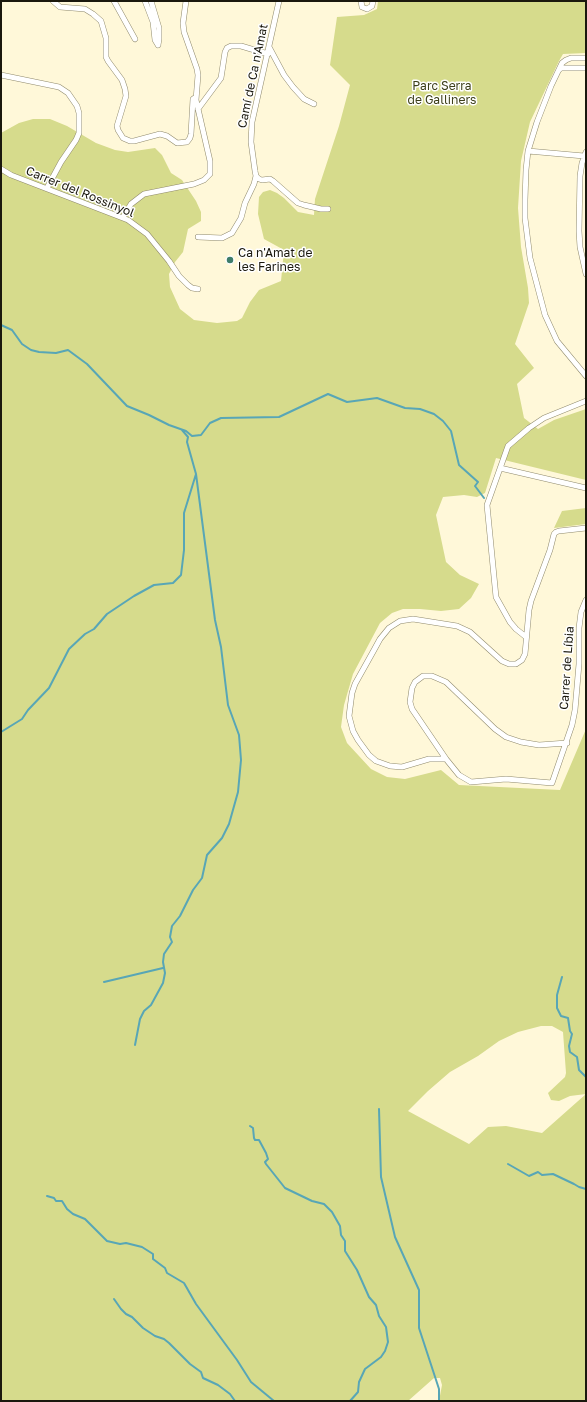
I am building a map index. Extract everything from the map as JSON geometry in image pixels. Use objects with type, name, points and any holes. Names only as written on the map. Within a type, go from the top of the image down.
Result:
[{"type":"street","points":[[53,1],[60,6],[85,9],[100,21],[106,38],[106,57],[122,80],[125,89],[126,96],[117,126],[123,138],[134,141],[160,134],[167,136],[177,143],[187,142],[191,134],[193,99],[196,97]]},
{"type":"street","points":[[114,1],[135,39]]},
{"type":"street","points":[[145,1],[153,22],[155,40],[158,45],[160,39],[159,28],[151,1]]},
{"type":"street","points":[[123,217],[131,204],[144,194],[199,182],[208,176],[211,171],[196,97],[198,75],[197,69],[184,32],[183,23],[186,1]]},
{"type":"street","name":"Camí de Ca n'Amat","points":[[256,176],[252,155],[251,131],[279,1]]},
{"type":"street","points":[[361,1],[362,7],[367,9],[370,8],[373,1]]},
{"type":"street","points":[[198,109],[221,78],[224,52],[226,48],[231,46],[240,46],[259,50],[268,54]]},
{"type":"street","points":[[269,47],[284,75],[293,87],[304,99],[314,104]]},
{"type":"street","points":[[586,58],[571,58],[562,63],[541,111],[528,151],[525,218],[527,240],[534,275],[545,315],[557,341],[586,376]]},
{"type":"street","points":[[558,71],[562,68],[586,68]]},
{"type":"street","points":[[1,75],[59,87],[68,92],[77,106],[79,113],[79,133],[46,188]]},
{"type":"street","points":[[528,151],[585,154],[580,176],[579,232],[580,246],[586,274]]},
{"type":"street","name":"Carrer del Rossinyol","points":[[1,169],[46,188],[123,217],[147,234],[169,260],[179,276],[192,288],[198,289]]},
{"type":"street","points":[[198,237],[222,238],[232,232],[241,218],[245,203],[256,176],[262,180],[270,179],[298,202],[304,205],[328,209]]},
{"type":"street","points":[[526,637],[516,630],[503,611],[496,597],[487,509],[508,446],[529,428],[544,418],[586,402]]},
{"type":"street","points":[[500,468],[586,488]]},
{"type":"street","points":[[446,759],[429,759],[402,767],[390,766],[376,761],[369,755],[353,731],[349,716],[352,693],[355,684],[380,639],[400,621],[418,619],[466,629],[502,661],[509,664],[519,662],[523,658],[531,601],[556,532],[586,528]]},
{"type":"street","name":"Carrer de Líbia","points":[[446,759],[459,775],[470,782],[506,779],[552,783],[567,743],[575,710],[580,664],[579,628],[581,612],[586,600]]},
{"type":"street","points":[[446,759],[412,709],[410,702],[412,688],[415,682],[423,676],[432,676],[446,682],[495,729],[506,737],[521,742],[539,745],[567,743]]},
{"type":"green space","name":"Parc Serra de Galliners","points":[[378,1],[586,1],[586,53],[563,54],[530,122],[521,161],[518,208],[521,247],[529,303],[515,344],[534,368],[517,384],[524,418],[538,429],[554,420],[586,409],[586,480],[496,458],[485,493],[477,497],[464,495],[443,497],[436,515],[446,562],[460,575],[479,584],[471,598],[459,609],[441,611],[403,609],[392,613],[380,623],[353,674],[344,705],[341,727],[347,743],[371,769],[387,777],[405,779],[441,770],[459,785],[560,790],[586,729],[586,1094],[586,1401],[439,1401],[442,1385],[440,1378],[434,1378],[408,1401],[1,1401],[1,133],[19,123],[33,119],[50,119],[67,126],[96,143],[115,150],[128,152],[155,148],[162,155],[171,173],[182,180],[196,201],[201,212],[201,221],[188,229],[183,252],[175,262],[169,274],[170,287],[180,309],[194,320],[217,323],[237,321],[242,318],[250,302],[259,290],[281,281],[284,250],[264,239],[258,214],[259,197],[263,192],[270,190],[284,198],[298,212],[314,215],[315,199],[339,126],[350,85],[330,65],[337,17],[364,15],[377,9]],"holes":[[[541,1026],[552,1026],[563,1032],[566,1073],[565,1077],[548,1093],[551,1100],[559,1101],[570,1096],[586,1094],[542,1133],[506,1126],[488,1127],[469,1144],[408,1111],[450,1072],[478,1056],[499,1041],[518,1032]]]},
{"type":"green space","points":[[586,508],[586,524],[554,528],[562,511]]},
{"type":"waterway","points":[[1,325],[12,330],[22,344],[31,350],[56,353],[68,350],[87,364],[127,406],[186,431],[192,436],[201,435],[210,423],[221,418],[279,417],[328,394],[347,402],[377,398],[405,408],[420,409],[434,414],[443,421],[451,431],[459,465],[478,482],[475,486],[484,498]]},
{"type":"waterway","points":[[1,732],[22,719],[28,710],[49,688],[69,649],[85,634],[94,629],[107,614],[154,585],[173,583],[181,575],[184,550],[184,513],[196,474],[187,442],[188,437],[182,430]]},
{"type":"waterway","points":[[135,1045],[140,1019],[144,1011],[151,1005],[163,983],[165,973],[163,962],[164,954],[172,942],[170,937],[172,926],[180,916],[193,890],[202,878],[207,855],[222,838],[229,824],[238,792],[241,760],[239,735],[228,705],[221,647],[215,620],[196,474]]},
{"type":"waterway","points":[[104,982],[163,968]]},
{"type":"waterway","points":[[562,977],[557,995],[557,1008],[561,1016],[568,1018],[570,1031],[572,1034],[569,1046],[570,1052],[577,1057],[579,1070],[586,1077]]},
{"type":"waterway","points":[[379,1109],[381,1177],[395,1237],[419,1290],[419,1328],[439,1389],[439,1401]]},
{"type":"waterway","points":[[250,1126],[253,1128],[255,1140],[259,1140],[266,1153],[268,1159],[265,1162],[266,1164],[285,1188],[312,1201],[324,1204],[332,1212],[340,1226],[341,1235],[345,1241],[345,1251],[357,1270],[369,1297],[376,1305],[379,1316],[386,1327],[388,1342],[385,1351],[381,1357],[365,1369],[359,1382],[358,1392],[350,1401]]},
{"type":"waterway","points":[[508,1164],[529,1176],[538,1172],[542,1175],[553,1174],[586,1189]]},
{"type":"waterway","points":[[47,1196],[54,1198],[56,1201],[62,1201],[67,1209],[73,1214],[85,1219],[107,1241],[120,1244],[126,1243],[142,1247],[153,1254],[153,1259],[165,1268],[167,1273],[184,1283],[196,1304],[237,1360],[251,1382],[274,1401]]},
{"type":"waterway","points":[[114,1299],[126,1314],[132,1317],[143,1328],[155,1336],[164,1339],[190,1364],[201,1372],[203,1378],[218,1385],[230,1394],[235,1401]]},
{"type":"place","name":"Ca n'Amat de les Farines","points":[[230,260]]}]
